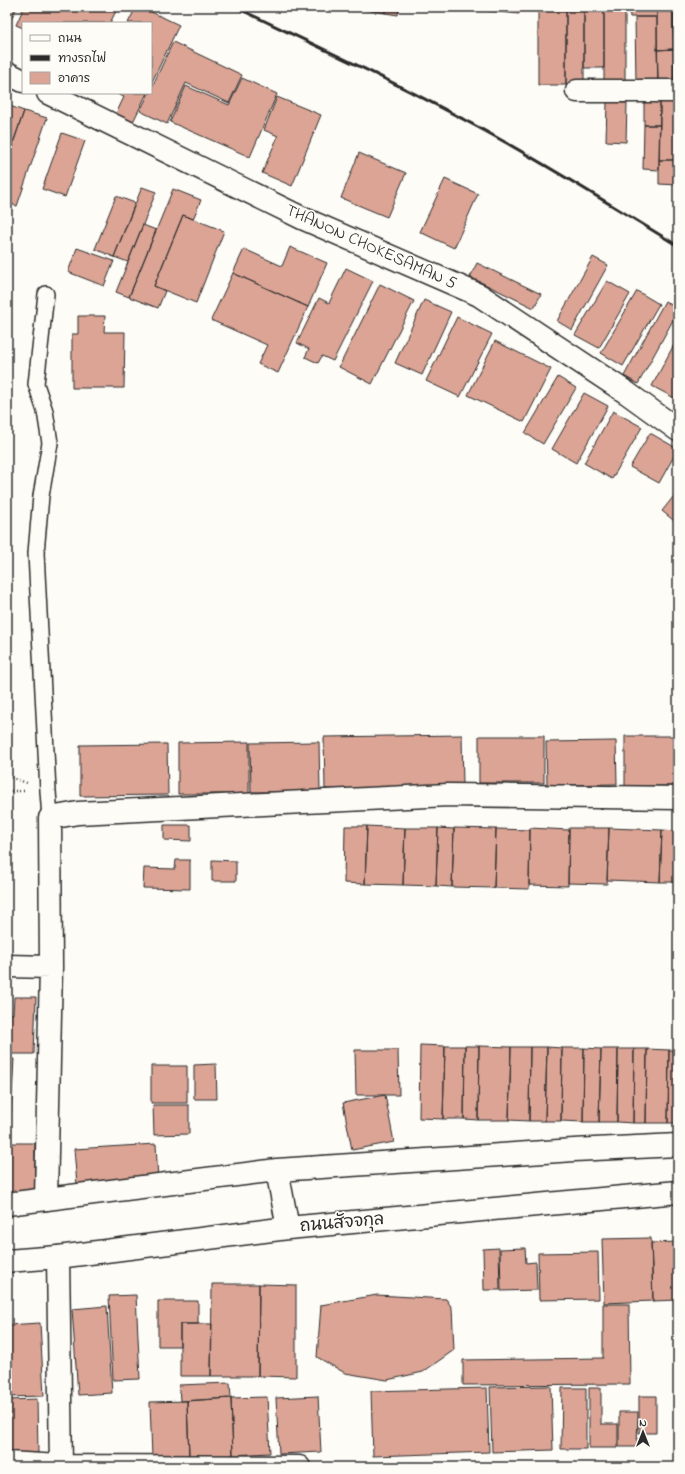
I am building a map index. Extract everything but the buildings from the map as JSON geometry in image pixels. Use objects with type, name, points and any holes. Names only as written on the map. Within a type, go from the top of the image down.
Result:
[{"type":"street","points":[[7,73],[22,80]]},
{"type":"street","points":[[577,91],[678,91]]},
{"type":"street","name":"THANON CHOKESAMAN 5","points":[[50,94],[302,218],[479,295],[627,393],[678,430]]},
{"type":"street","points":[[46,1199],[51,967],[50,818],[78,813],[448,795],[678,798]]},
{"type":"street","points":[[7,966],[51,967]]},
{"type":"street","points":[[7,1204],[277,1170],[559,1151],[678,1145]]},
{"type":"street","points":[[277,1170],[288,1228]]},
{"type":"street","name":"ถนนสัจจกุล","points":[[7,1261],[58,1257],[288,1228],[678,1192]]},
{"type":"street","points":[[58,1257],[60,1466]]},
{"type":"street","points":[[7,1463],[60,1466],[299,1467]]},
{"type":"lane","points":[[46,294],[36,384],[45,411],[50,443],[41,496],[36,553],[50,818]]},
{"type":"railway","points":[[235,7],[361,67],[454,114],[582,187],[678,246]]}]
